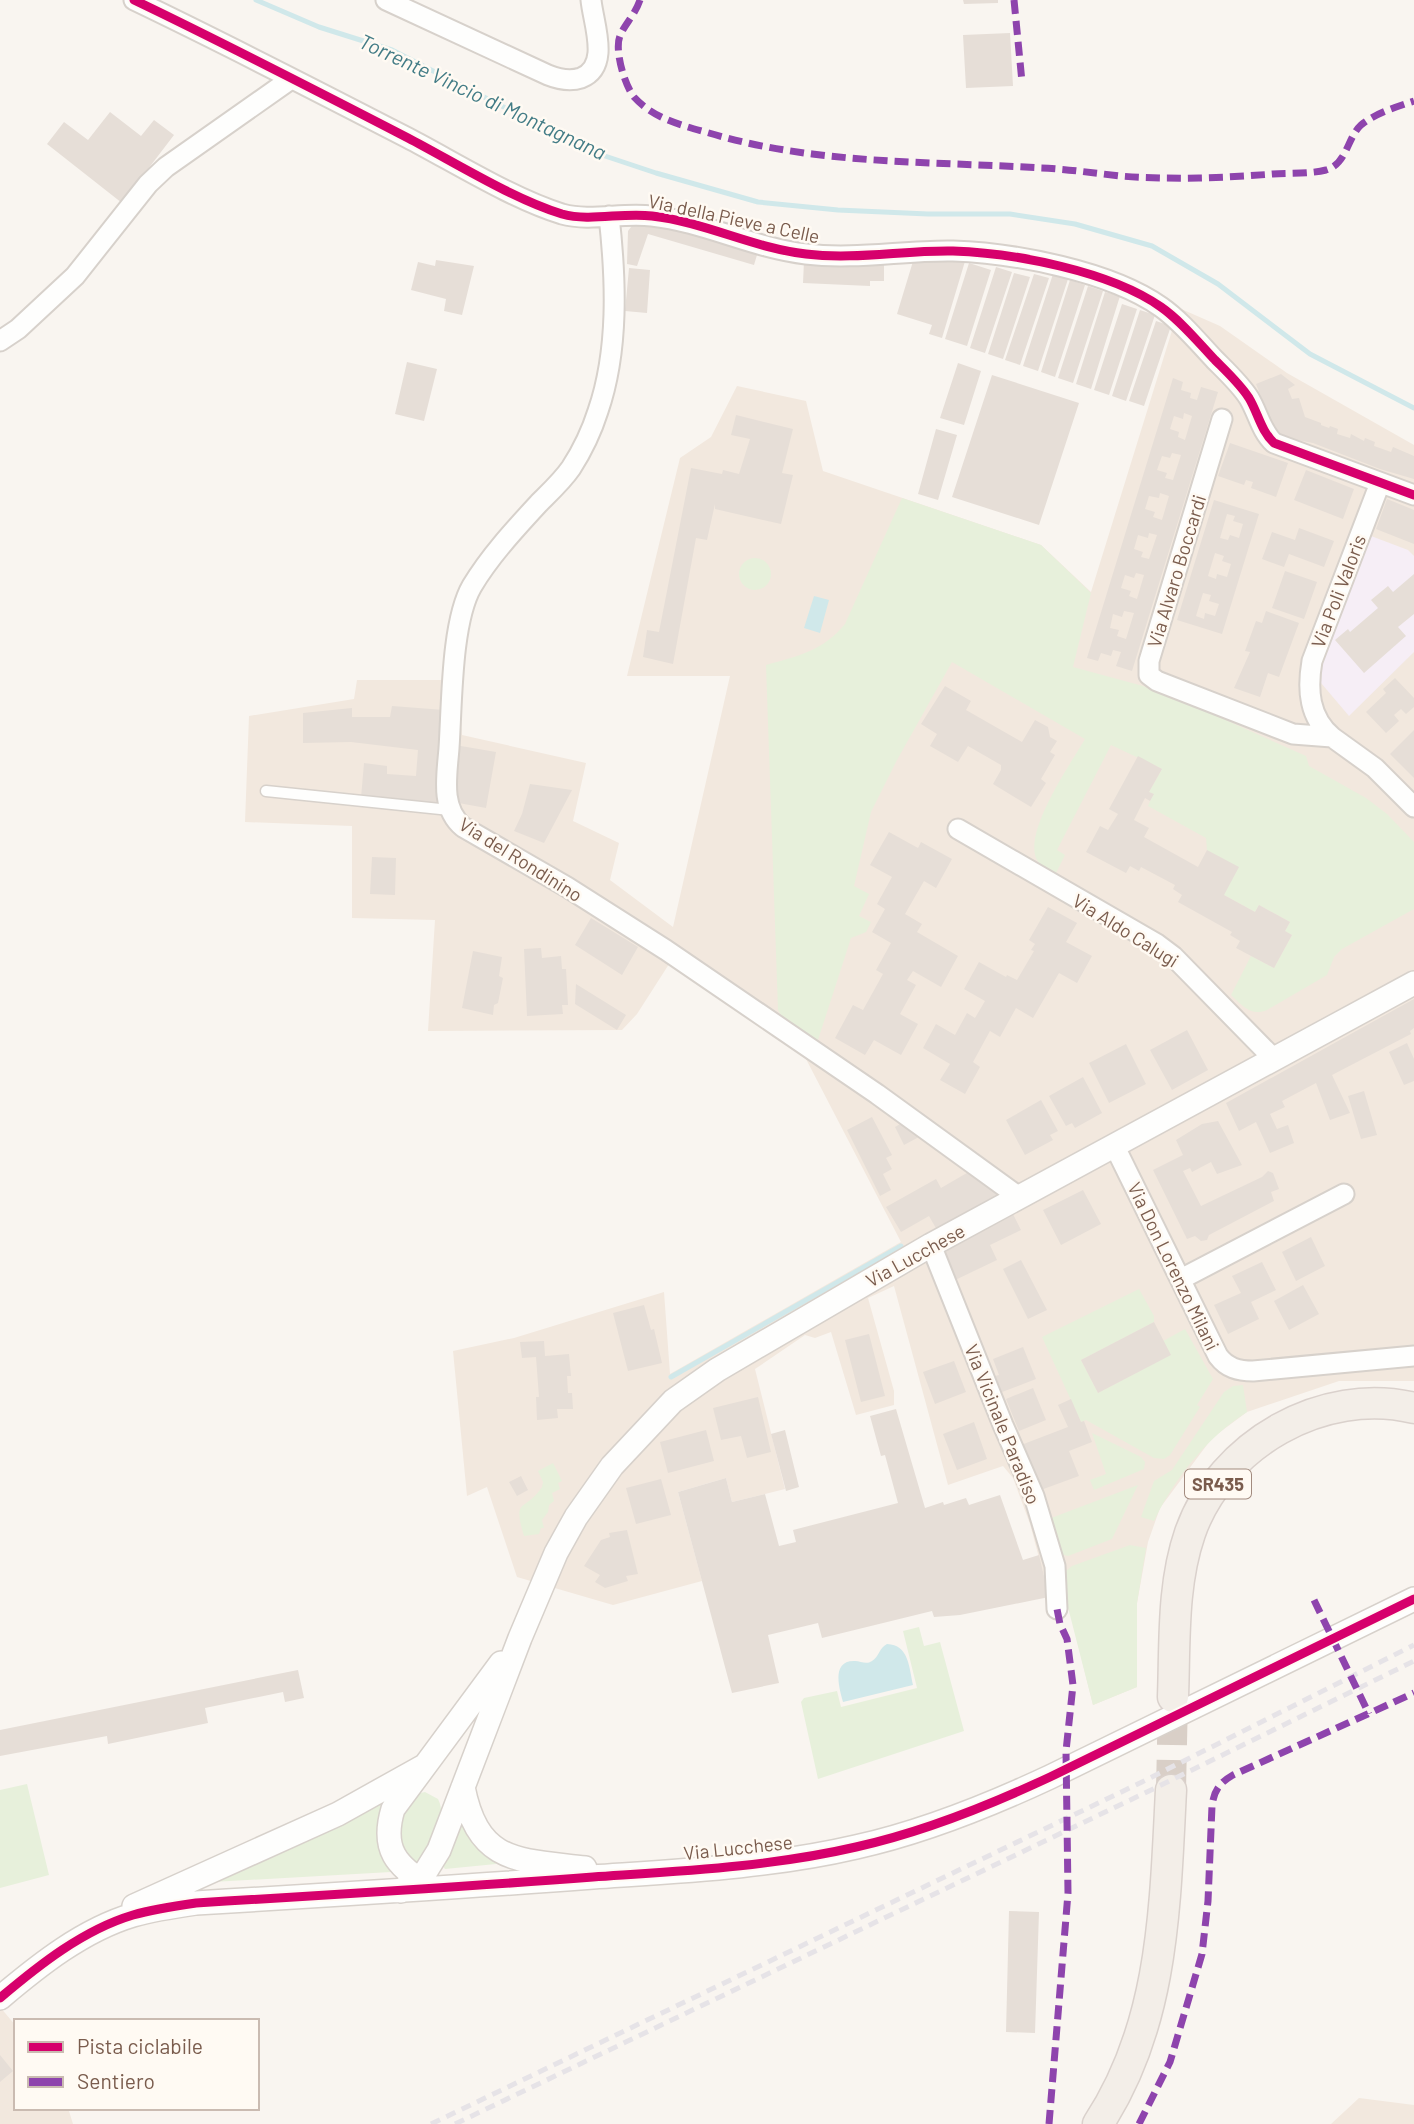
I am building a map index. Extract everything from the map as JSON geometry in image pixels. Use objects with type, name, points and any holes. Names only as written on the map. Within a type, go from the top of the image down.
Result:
[{"type":"main road","name":"SR435","points":[[1173,1697],[1177,1593],[1181,1568],[1198,1514],[1221,1479],[1250,1449],[1308,1415],[1358,1404],[1390,1404],[1414,1408]]},
{"type":"main road","points":[[1098,2124],[1125,2077],[1147,2015],[1164,1919],[1171,1790]]},
{"type":"street","name":"Via della Pieve a Celle","points":[[134,0],[538,204],[572,216],[656,216],[712,229],[756,245],[804,254],[846,256],[954,251],[996,255],[1047,263],[1111,282],[1163,308],[1189,332],[1242,388],[1266,435],[1274,443],[1414,495]]},
{"type":"street","points":[[386,0],[548,75],[569,80],[587,74],[597,60],[598,47],[591,0]]},
{"type":"street","points":[[0,341],[18,329],[75,276],[148,184],[166,167],[291,79]]},
{"type":"street","name":"Via del Rondinino","points":[[609,216],[614,285],[613,329],[598,413],[571,468],[503,543],[471,588],[461,622],[455,663],[447,781],[450,810],[463,827],[567,887],[666,950],[877,1094],[1018,1197]]},
{"type":"street","name":"Via Alvaro Boccardi","points":[[1222,419],[1148,671],[1157,681],[1293,734],[1332,737]]},
{"type":"street","name":"Via Poli Valoris","points":[[1332,737],[1323,730],[1314,716],[1310,687],[1312,661],[1380,483]]},
{"type":"street","points":[[1332,737],[1375,768],[1412,802]]},
{"type":"street","name":"Via Aldo Calugi","points":[[958,829],[1157,944],[1173,956],[1273,1058]]},
{"type":"street","name":"Via Lucchese","points":[[417,1886],[439,1850],[520,1638],[556,1553],[576,1517],[612,1466],[673,1401],[717,1370],[931,1245],[1414,984]]},
{"type":"street","name":"Via Don Lorenzo Milani","points":[[1115,1147],[1218,1356],[1230,1368],[1253,1371],[1414,1356]]},
{"type":"street","points":[[1181,1279],[1344,1194]]},
{"type":"street","name":"Via Vicinale Paradiso","points":[[931,1245],[1034,1496],[1055,1566],[1057,1609]]},
{"type":"street","name":"Via Lucchese","points":[[105,1926],[159,1908],[196,1903],[772,1863],[859,1847],[933,1825],[1036,1784],[1414,1599]]},
{"type":"street","name":"Via Lucchese","points":[[417,1886],[394,1856],[389,1827],[398,1800],[520,1638]]},
{"type":"street","name":"Via Lucchese","points":[[0,1998],[38,1967],[105,1926],[122,1912],[156,1894],[338,1814],[424,1766]]},
{"type":"street","name":"Via Lucchese","points":[[463,1785],[474,1826],[496,1850],[528,1861],[633,1874]]},
{"type":"lane","points":[[265,791],[450,810]]},
{"type":"shaded area","points":[[1179,308],[1220,326],[1287,373],[1414,445],[1414,1381],[1339,1381],[1247,1412],[1212,1438],[1160,1508],[1148,1542],[1137,1603],[1137,1687],[1093,1705],[1062,1580],[1046,1584],[1030,1524],[1013,1478],[1003,1466],[948,1485],[894,1286],[868,1298],[894,1391],[894,1405],[856,1415],[831,1332],[815,1338],[805,1335],[755,1369],[785,1489],[732,1502],[726,1478],[678,1492],[702,1581],[613,1605],[517,1577],[487,1487],[467,1496],[453,1351],[514,1338],[664,1292],[670,1374],[901,1242],[806,1059],[671,961],[637,1014],[622,1030],[428,1031],[435,920],[352,918],[352,826],[245,822],[249,716],[354,699],[357,680],[458,680],[462,735],[586,763],[573,821],[619,843],[610,880],[673,927],[730,676],[627,676],[680,458],[711,437],[737,386],[806,401],[823,471],[1041,545],[1091,592]]},
{"type":"shaded area","points":[[1371,536],[1408,550],[1414,556],[1414,652],[1349,716],[1321,683],[1322,659]]},
{"type":"shaded area","points":[[0,2007],[14,2024],[14,2110],[69,2110],[73,2124],[0,2124]]},
{"type":"shaded area","points":[[1359,2098],[1414,2105],[1414,2124],[1331,2124]]},
{"type":"green space","points":[[902,498],[1041,545],[1091,593],[1073,667],[1143,686],[1306,756],[1309,766],[1366,798],[1387,814],[1414,842],[1414,909],[1342,949],[1334,957],[1327,975],[1267,1010],[1256,1012],[1247,1009],[1231,995],[1251,956],[1274,968],[1292,935],[1285,931],[1290,922],[1259,905],[1255,912],[1224,895],[1207,850],[1206,838],[1148,806],[1153,794],[1149,792],[1162,769],[1111,745],[1057,850],[1065,855],[1056,873],[1048,870],[1041,865],[1035,854],[1035,839],[1040,821],[1048,802],[1085,739],[952,662],[871,812],[854,886],[869,894],[859,916],[871,922],[866,932],[851,938],[817,1043],[785,1022],[778,1010],[766,665],[819,646],[845,624]]},
{"type":"green space","points":[[755,558],[766,563],[771,574],[766,585],[755,590],[744,585],[739,574],[744,563]]},
{"type":"green space","points":[[1139,1289],[1154,1316],[1154,1322],[1081,1360],[1098,1393],[1170,1355],[1163,1341],[1185,1329],[1213,1379],[1197,1405],[1200,1407],[1170,1455],[1164,1459],[1154,1458],[1086,1420],[1081,1422],[1042,1337]]},
{"type":"green space","points":[[1243,1385],[1247,1412],[1218,1434],[1193,1460],[1171,1490],[1154,1521],[1141,1517],[1154,1481],[1172,1470],[1224,1392],[1233,1386]]},
{"type":"green space","points":[[1092,1433],[1141,1457],[1145,1462],[1144,1469],[1094,1490],[1090,1480],[1106,1474]]},
{"type":"green space","points":[[553,1463],[562,1481],[558,1483],[560,1489],[552,1493],[554,1501],[542,1520],[544,1528],[541,1528],[539,1534],[524,1536],[520,1510],[542,1487],[543,1482],[538,1471]]},
{"type":"green space","points":[[1138,1485],[1112,1539],[1068,1556],[1060,1554],[1046,1520]]},
{"type":"green space","points":[[1130,1545],[1146,1548],[1137,1603],[1137,1687],[1093,1705],[1061,1580],[1062,1574],[1072,1566]]},
{"type":"green space","points":[[919,1627],[924,1646],[940,1642],[964,1731],[818,1779],[801,1702],[804,1698],[837,1691],[841,1707],[917,1688],[903,1631]]},
{"type":"green space","points":[[27,1784],[49,1875],[0,1888],[0,1790]]},
{"type":"green space","points":[[425,1792],[438,1799],[441,1816],[433,1843],[418,1866],[403,1859],[398,1819],[416,1794]]},
{"type":"green space","points":[[386,1797],[386,1859],[391,1872],[212,1882]]},
{"type":"green space","points":[[460,1821],[496,1864],[445,1869],[441,1863]]},
{"type":"water","points":[[814,596],[829,600],[820,633],[804,628]]},
{"type":"water","points":[[887,1644],[900,1648],[904,1653],[913,1685],[843,1702],[838,1676],[842,1665],[855,1661],[870,1662]]},
{"type":"building","points":[[963,0],[998,0],[998,3],[964,4]]},
{"type":"building","points":[[1010,33],[1013,86],[966,88],[963,35]]},
{"type":"building","points":[[110,112],[141,136],[154,120],[174,135],[122,203],[47,144],[64,122],[88,140]]},
{"type":"building","points":[[640,221],[731,242],[757,255],[754,265],[648,234],[637,266],[627,264],[628,231],[634,223]]},
{"type":"building","points":[[914,258],[966,258],[942,338],[929,334],[932,325],[897,314]]},
{"type":"building","points":[[884,259],[884,281],[870,281],[870,286],[803,283],[804,261]]},
{"type":"building","points":[[436,260],[474,266],[462,315],[444,311],[446,299],[411,290],[418,262],[435,266]]},
{"type":"building","points":[[969,263],[991,270],[967,346],[945,339]]},
{"type":"building","points":[[996,267],[1012,272],[985,353],[970,348]]},
{"type":"building","points":[[629,268],[650,270],[647,313],[625,311]]},
{"type":"building","points":[[1014,273],[1030,277],[1003,359],[988,354]]},
{"type":"building","points":[[1034,274],[1049,278],[1020,365],[1005,360]]},
{"type":"building","points":[[1053,274],[1068,279],[1038,371],[1023,366]]},
{"type":"building","points":[[1070,280],[1085,285],[1055,377],[1041,372]]},
{"type":"building","points":[[1088,286],[1103,291],[1073,383],[1058,378]]},
{"type":"building","points":[[1105,292],[1120,296],[1091,389],[1076,384]]},
{"type":"building","points":[[1122,304],[1137,309],[1109,395],[1094,390]]},
{"type":"building","points":[[1140,310],[1155,315],[1126,401],[1112,396]]},
{"type":"building","points":[[1156,321],[1171,326],[1144,406],[1129,401]]},
{"type":"building","points":[[407,362],[437,369],[424,421],[395,414]]},
{"type":"building","points":[[958,363],[981,371],[964,425],[940,418]]},
{"type":"building","points":[[1281,374],[1295,385],[1288,389],[1292,399],[1299,398],[1305,417],[1329,428],[1338,429],[1337,434],[1350,438],[1351,434],[1364,441],[1365,438],[1375,442],[1374,446],[1391,452],[1393,447],[1414,456],[1414,479],[1313,443],[1277,436],[1256,384]]},
{"type":"building","points":[[992,375],[1079,403],[1039,525],[952,497]]},
{"type":"building","points":[[1173,378],[1183,382],[1181,390],[1191,393],[1190,398],[1197,400],[1201,387],[1218,392],[1132,671],[1116,666],[1121,652],[1113,650],[1111,656],[1101,653],[1098,661],[1087,658]],"holes":[[[1184,413],[1192,416],[1185,440],[1178,437],[1179,432],[1170,429],[1174,416],[1183,419]],[[1172,453],[1181,455],[1173,480],[1165,478],[1167,473],[1157,470],[1162,456],[1170,458]],[[1160,493],[1169,496],[1162,520],[1153,517],[1155,512],[1145,509],[1149,496],[1159,498]],[[1149,533],[1157,535],[1149,559],[1141,557],[1143,552],[1134,549],[1138,535],[1148,538]],[[1136,573],[1144,575],[1137,599],[1129,596],[1131,591],[1121,588],[1125,575],[1134,578]],[[1124,611],[1134,613],[1126,639],[1117,636],[1119,630],[1110,628],[1113,614],[1122,617]]]},
{"type":"building","points":[[736,415],[793,429],[782,473],[793,475],[781,524],[715,509],[715,504],[707,540],[696,538],[673,664],[643,657],[647,630],[659,632],[691,468],[722,474],[723,470],[739,474],[750,439],[731,435]]},
{"type":"building","points":[[936,429],[957,435],[938,500],[918,494]]},
{"type":"building","points":[[1230,443],[1288,463],[1276,497],[1251,488],[1253,482],[1246,480],[1244,485],[1218,476]]},
{"type":"building","points":[[1306,470],[1354,489],[1343,519],[1294,500]]},
{"type":"building","points":[[1387,499],[1414,510],[1414,544],[1376,529]]},
{"type":"building","points":[[1214,500],[1259,514],[1222,634],[1177,620]],"holes":[[[1227,514],[1235,516],[1233,521],[1243,524],[1239,538],[1230,535],[1228,540],[1220,538]],[[1215,553],[1224,556],[1222,561],[1231,564],[1227,577],[1217,574],[1216,579],[1208,576]],[[1203,593],[1211,595],[1209,601],[1219,604],[1215,616],[1205,613],[1204,619],[1196,616]]]},
{"type":"building","points":[[1299,528],[1334,541],[1324,567],[1289,554],[1284,567],[1262,559],[1272,532],[1295,540]]},
{"type":"building","points":[[1285,571],[1317,582],[1304,619],[1272,608]]},
{"type":"building","points":[[1414,574],[1414,614],[1398,627],[1406,636],[1364,673],[1335,640],[1348,629],[1350,632],[1378,608],[1371,600],[1388,586],[1393,592]]},
{"type":"building","points":[[1266,611],[1299,623],[1279,677],[1268,673],[1260,697],[1234,688],[1250,652],[1245,651],[1256,621],[1262,623]]},
{"type":"building","points":[[1395,678],[1414,698],[1414,707],[1406,714],[1401,709],[1394,715],[1399,721],[1386,733],[1366,712],[1386,693],[1383,689]]},
{"type":"building","points":[[945,686],[971,701],[966,710],[1022,742],[1035,720],[1048,727],[1050,737],[1057,741],[1050,752],[1055,755],[1041,779],[1046,783],[1031,807],[993,784],[1001,765],[968,746],[958,762],[930,746],[937,734],[921,724]]},
{"type":"building","points":[[392,706],[444,710],[438,804],[361,798],[364,763],[387,766],[387,774],[416,776],[418,750],[351,742],[303,743],[303,713],[352,708],[352,717],[390,717]]},
{"type":"building","points":[[1414,730],[1414,778],[1390,754]]},
{"type":"building","points":[[455,745],[496,752],[486,808],[453,802]]},
{"type":"building","points":[[1138,756],[1162,769],[1149,792],[1154,794],[1150,801],[1145,798],[1134,820],[1149,828],[1144,837],[1198,867],[1207,850],[1239,867],[1224,895],[1255,912],[1259,905],[1290,922],[1285,931],[1292,935],[1274,968],[1236,948],[1240,941],[1230,935],[1232,932],[1178,902],[1182,895],[1173,889],[1175,885],[1141,867],[1139,871],[1130,866],[1126,873],[1086,852],[1100,826],[1108,830],[1118,814],[1109,809]]},
{"type":"building","points":[[530,784],[572,790],[544,843],[514,831]]},
{"type":"building","points":[[889,832],[918,848],[921,842],[952,859],[936,888],[924,881],[905,914],[922,924],[917,932],[958,956],[941,987],[913,971],[907,980],[916,985],[900,1014],[918,1024],[901,1055],[874,1040],[865,1055],[835,1038],[853,1005],[863,1010],[883,974],[876,970],[891,943],[872,932],[885,909],[877,904],[892,877],[870,865]]},
{"type":"building","points":[[372,857],[396,858],[395,895],[370,894]]},
{"type":"building","points":[[1048,907],[1077,923],[1066,942],[1092,956],[1077,983],[1059,973],[1033,1018],[1016,1008],[1000,1037],[990,1031],[973,1062],[980,1067],[965,1094],[940,1080],[950,1064],[923,1048],[936,1024],[955,1035],[967,1013],[975,1018],[985,1001],[964,989],[979,962],[1017,980],[1034,951],[1031,950],[1035,944],[1029,940]]},
{"type":"building","points":[[591,918],[638,947],[622,975],[575,945]]},
{"type":"building","points":[[541,948],[542,958],[561,956],[562,969],[566,969],[568,1005],[562,1005],[563,1014],[527,1016],[524,949]]},
{"type":"building","points":[[473,951],[502,957],[499,976],[503,978],[493,1015],[462,1008]]},
{"type":"building","points":[[576,984],[626,1015],[617,1030],[575,1004]]},
{"type":"building","points":[[1414,999],[1414,1028],[1410,1031],[1411,1034],[1332,1075],[1350,1113],[1330,1120],[1316,1083],[1282,1101],[1285,1107],[1270,1114],[1277,1129],[1288,1125],[1294,1143],[1270,1153],[1256,1122],[1239,1131],[1226,1103]]},
{"type":"building","points":[[1187,1030],[1208,1070],[1172,1090],[1150,1050]]},
{"type":"building","points":[[1407,1043],[1414,1059],[1414,1081],[1404,1085],[1389,1052]]},
{"type":"building","points":[[1126,1044],[1146,1084],[1109,1103],[1089,1063]]},
{"type":"building","points":[[1083,1077],[1102,1113],[1075,1128],[1072,1123],[1066,1126],[1049,1096]]},
{"type":"building","points":[[1364,1091],[1377,1135],[1361,1139],[1348,1096]]},
{"type":"building","points":[[1041,1100],[1058,1131],[1050,1135],[1053,1140],[1025,1155],[1006,1120]]},
{"type":"building","points":[[872,1117],[892,1155],[886,1158],[892,1169],[883,1174],[891,1190],[880,1196],[847,1130]]},
{"type":"building","points":[[1218,1121],[1242,1165],[1217,1174],[1211,1162],[1192,1172],[1190,1168],[1183,1171],[1201,1206],[1262,1177],[1268,1171],[1273,1173],[1279,1189],[1271,1192],[1274,1201],[1209,1235],[1207,1240],[1201,1241],[1195,1236],[1187,1239],[1153,1170],[1183,1155],[1176,1140],[1202,1124]]},
{"type":"building","points":[[902,1123],[922,1132],[904,1145],[895,1127]]},
{"type":"building","points":[[972,1170],[990,1182],[998,1195],[937,1230],[929,1216],[901,1232],[886,1207],[936,1179],[941,1188]]},
{"type":"building","points":[[1083,1190],[1101,1224],[1061,1245],[1043,1210]]},
{"type":"building","points":[[1011,1210],[1021,1230],[990,1245],[997,1260],[951,1282],[936,1248]]},
{"type":"building","points":[[1311,1237],[1325,1266],[1296,1281],[1282,1252]]},
{"type":"building","points":[[1021,1260],[1047,1310],[1028,1319],[1003,1269]]},
{"type":"building","points":[[1262,1262],[1276,1290],[1251,1302],[1259,1319],[1228,1334],[1214,1305],[1241,1293],[1232,1276]]},
{"type":"building","points":[[1303,1285],[1319,1314],[1289,1330],[1274,1301]]},
{"type":"building","points":[[644,1305],[651,1330],[654,1329],[662,1363],[628,1371],[613,1313]]},
{"type":"building","points":[[1154,1322],[1171,1355],[1098,1393],[1081,1360]]},
{"type":"building","points":[[869,1334],[885,1396],[861,1402],[845,1340]]},
{"type":"building","points":[[544,1341],[545,1356],[569,1354],[571,1376],[567,1376],[568,1393],[572,1393],[573,1409],[557,1409],[558,1418],[537,1420],[536,1397],[539,1397],[536,1357],[522,1358],[520,1342]]},
{"type":"building","points":[[1023,1347],[1036,1379],[1002,1392],[995,1376],[999,1375],[993,1359]]},
{"type":"building","points":[[954,1361],[966,1392],[935,1404],[923,1372]]},
{"type":"building","points":[[1033,1388],[1046,1420],[1019,1431],[1006,1399]]},
{"type":"building","points":[[758,1397],[771,1452],[747,1458],[741,1436],[721,1440],[713,1408]]},
{"type":"building","points":[[1071,1399],[1092,1442],[1069,1451],[1079,1476],[1038,1491],[1021,1445],[1068,1427],[1058,1405]]},
{"type":"building","points":[[896,1409],[925,1508],[966,1498],[969,1505],[1000,1495],[1023,1560],[1039,1555],[1049,1597],[960,1615],[934,1617],[932,1611],[822,1638],[818,1623],[768,1635],[779,1683],[732,1693],[678,1492],[726,1478],[732,1502],[765,1494],[779,1546],[796,1542],[793,1530],[898,1503],[885,1455],[881,1456],[870,1416]]},
{"type":"building","points":[[974,1422],[987,1459],[957,1470],[943,1434]]},
{"type":"building","points":[[706,1430],[714,1461],[668,1473],[660,1442]]},
{"type":"building","points":[[785,1430],[799,1487],[786,1491],[771,1434]]},
{"type":"building","points":[[521,1476],[528,1490],[517,1496],[509,1482]]},
{"type":"building","points":[[661,1479],[671,1515],[636,1524],[626,1488]]},
{"type":"building","points":[[627,1530],[638,1574],[626,1576],[628,1581],[605,1588],[595,1582],[600,1575],[584,1566],[601,1540],[610,1537],[609,1533]]},
{"type":"building","points":[[298,1670],[304,1698],[285,1702],[283,1692],[205,1708],[208,1723],[108,1744],[107,1736],[0,1756],[0,1730]]},
{"type":"building","points":[[1009,1911],[1039,1912],[1035,2033],[1006,2032]]},
{"type":"building","points":[[0,2055],[13,2071],[0,2082]]},
{"type":"waterway","name":"Torrente Vincio di Montagnana","points":[[256,0],[319,27],[392,50],[590,151],[758,202],[838,210],[1010,214],[1075,224],[1152,246],[1218,284],[1310,354],[1414,408]]},
{"type":"waterway","points":[[671,1377],[901,1246]]},
{"type":"tunnel","points":[[1171,1790],[1173,1697]]},
{"type":"railway","points":[[431,2124],[1142,1782],[1414,1645]]},
{"type":"railway","points":[[455,2124],[1414,1661]]},
{"type":"marked path","points":[[640,0],[622,32],[618,50],[621,68],[634,97],[650,111],[678,124],[791,151],[874,160],[1051,169],[1139,177],[1196,178],[1307,173],[1333,167],[1343,157],[1361,125],[1386,111],[1414,101]]},
{"type":"marked path","points":[[1014,0],[1022,82]]},
{"type":"marked path","points":[[1314,1600],[1369,1714]]},
{"type":"marked path","points":[[1049,2124],[1068,1893],[1066,1751],[1073,1685],[1067,1639],[1057,1609]]},
{"type":"marked path","points":[[1139,2124],[1170,2062],[1202,1954],[1208,1901],[1212,1806],[1218,1788],[1233,1775],[1414,1693]]},
{"type":"cycle path","points":[[134,0],[340,103],[504,190],[562,214],[584,217],[641,215],[672,219],[786,251],[824,256],[953,251],[1004,256],[1061,266],[1116,283],[1161,307],[1182,325],[1242,388],[1274,443],[1414,495]]},
{"type":"cycle path","points":[[0,1998],[46,1961],[79,1939],[133,1915],[164,1908],[196,1903],[725,1867],[824,1854],[906,1834],[1027,1788],[1414,1599]]}]
